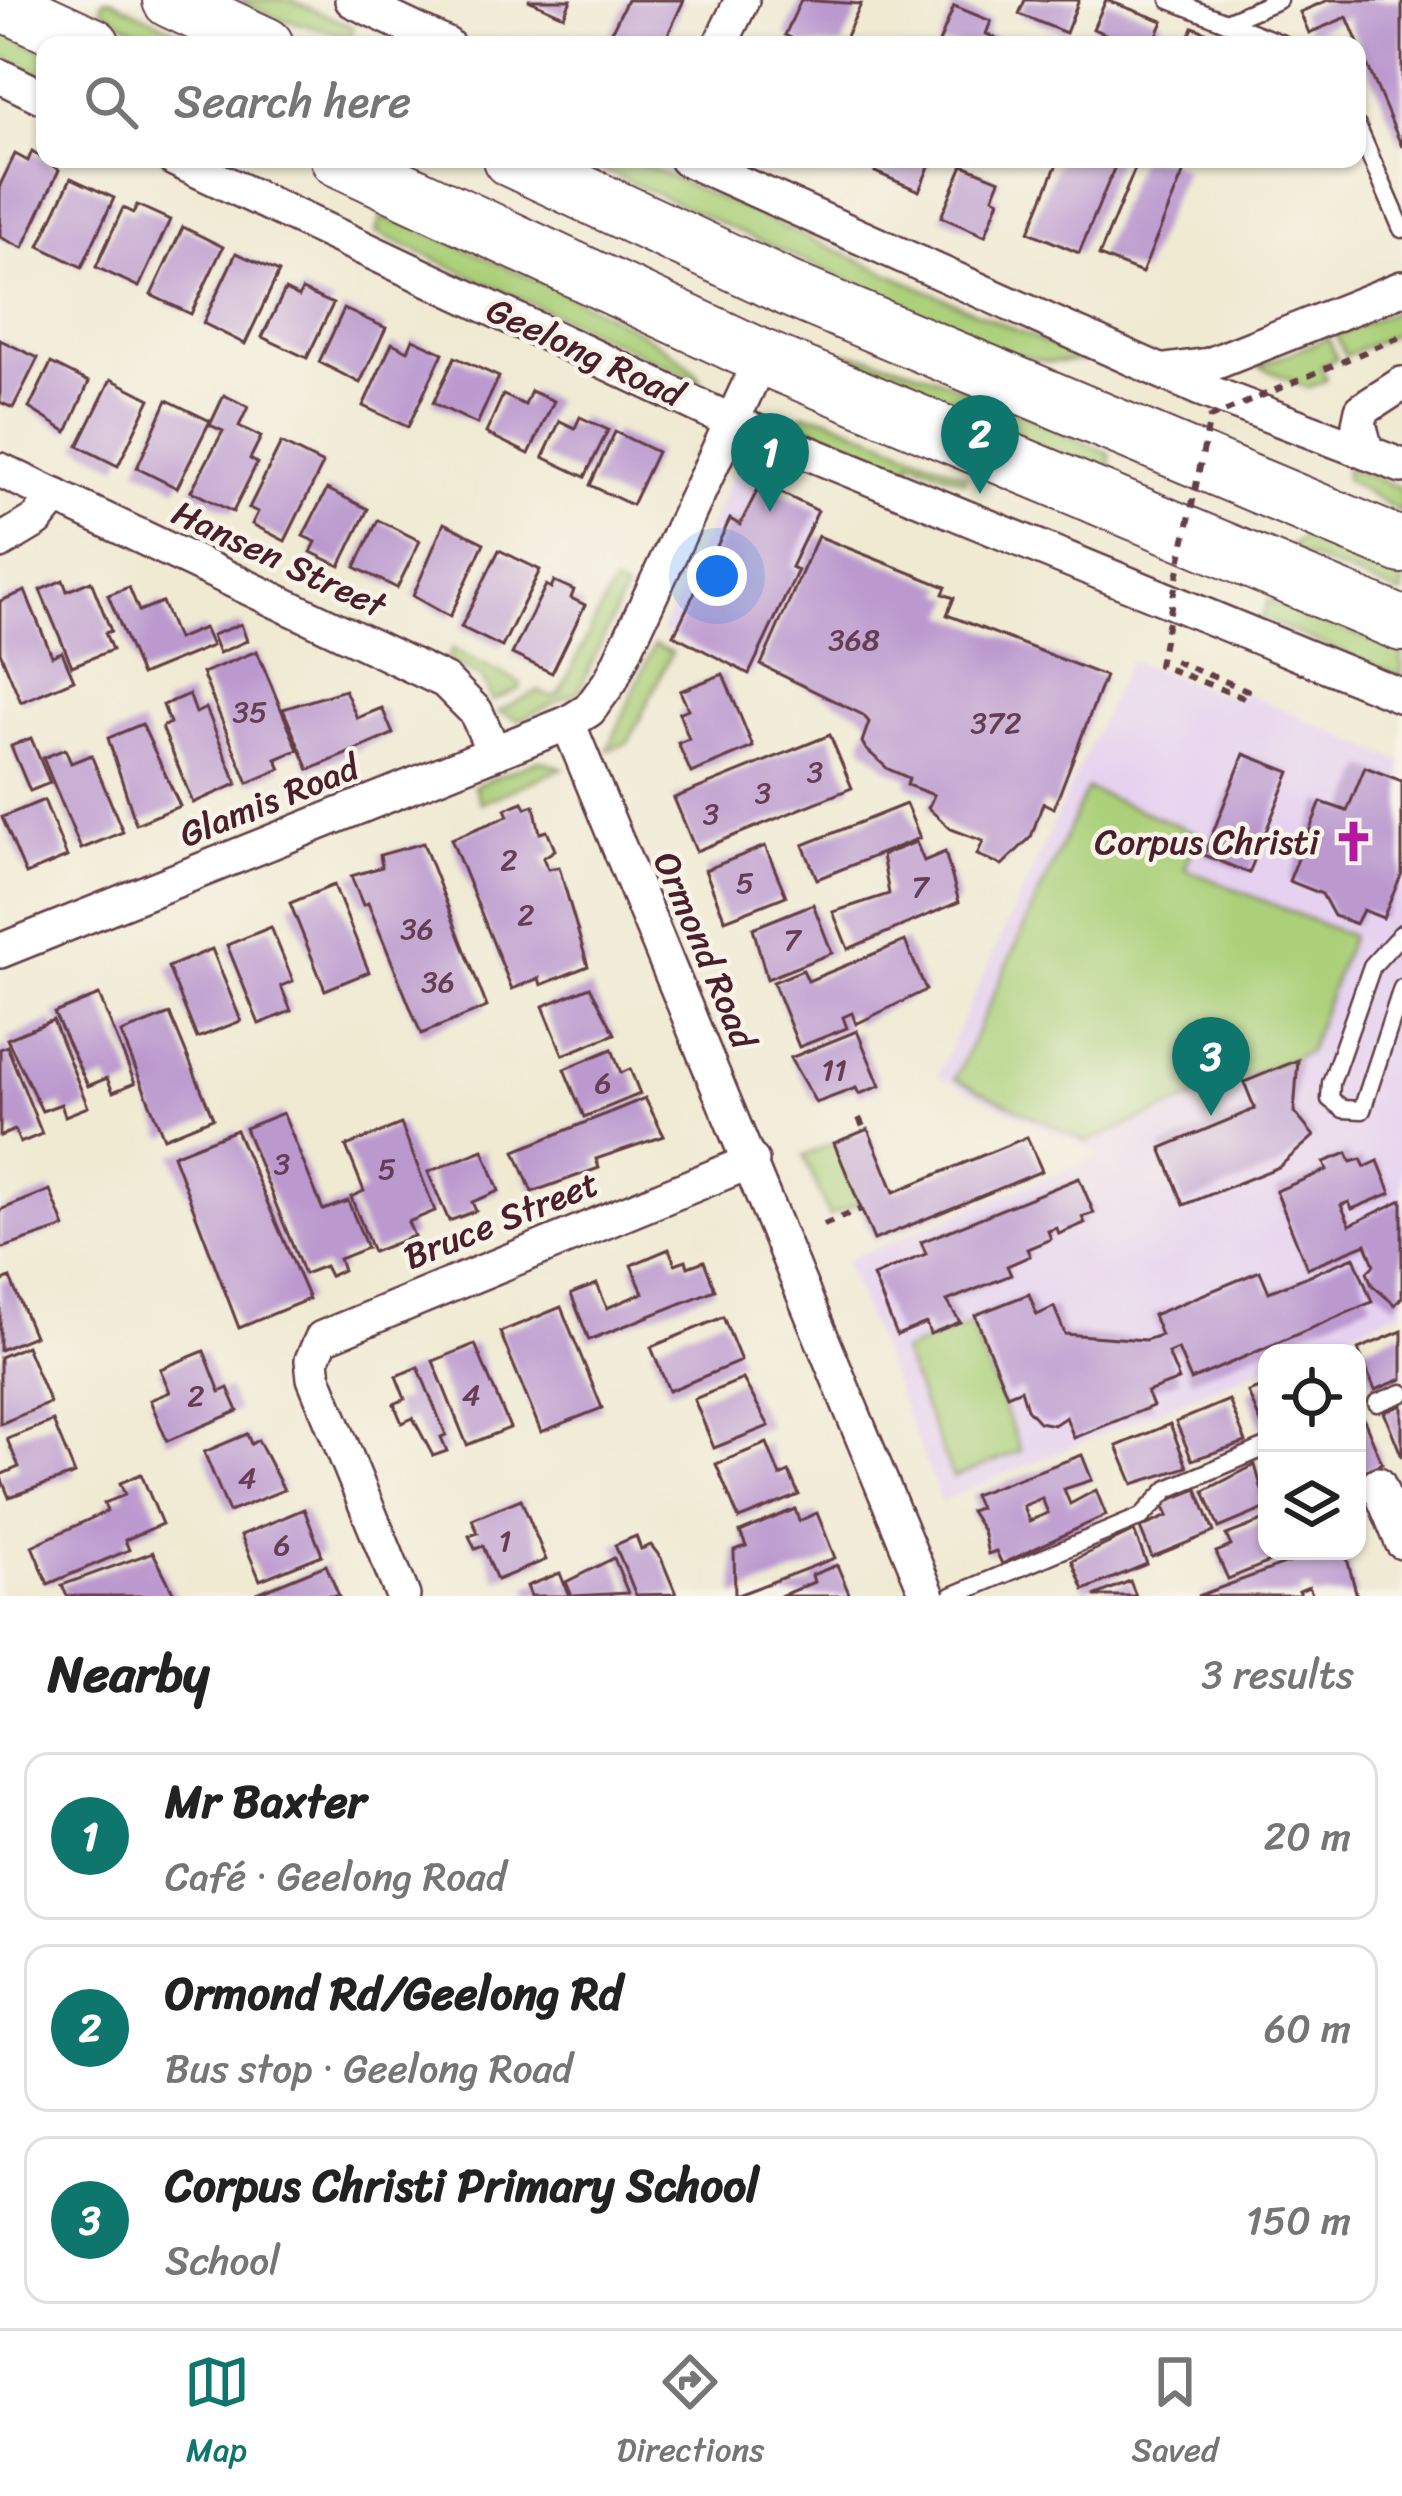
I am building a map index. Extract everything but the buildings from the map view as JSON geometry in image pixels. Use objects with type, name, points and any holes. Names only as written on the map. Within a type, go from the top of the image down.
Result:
[{"type":"highway","points":[[170,0],[247,36]]},
{"type":"highway","points":[[0,2],[74,36]]},
{"type":"highway","name":"Geelong Road","points":[[357,168],[762,357],[1402,624]]},
{"type":"highway","points":[[530,168],[789,289],[1402,546]]},
{"type":"highway","points":[[762,357],[789,289]]},
{"type":"street","points":[[352,0],[428,36]]},
{"type":"street","points":[[724,36],[742,0]]},
{"type":"street","points":[[0,76],[36,94]]},
{"type":"street","name":"Geelong Road","points":[[193,168],[733,422],[1402,696]]},
{"type":"street","points":[[706,168],[1314,436],[1402,466]]},
{"type":"street","points":[[1165,371],[1209,365],[1402,288]]},
{"type":"street","points":[[568,723],[590,710],[605,691],[762,357]]},
{"type":"street","points":[[1367,453],[1360,429],[1362,410],[1402,384]]},
{"type":"street","name":"Hansen Street","points":[[0,470],[445,680],[476,712],[494,753]]},
{"type":"street","points":[[0,542],[37,520],[56,496]]},
{"type":"street","name":"Glamis Road","points":[[0,951],[568,723]]},
{"type":"street","name":"Ormond Road","points":[[568,723],[928,1596]]},
{"type":"street","name":"Bruce Street","points":[[403,1596],[314,1378],[314,1351],[334,1329],[752,1161]]},
{"type":"street","points":[[1378,1484],[1402,1542]]},
{"type":"lane","points":[[1170,0],[1263,36]]},
{"type":"lane","points":[[1226,22],[1278,0]]},
{"type":"lane","points":[[1366,147],[1402,229]]},
{"type":"lane","points":[[1402,933],[1372,966],[1331,1084],[1330,1099],[1343,1109],[1363,1110],[1402,988]]},
{"type":"lane","points":[[1377,1403],[1402,1393]]},
{"type":"lane","points":[[952,1596],[1141,1517],[1168,1489],[1258,1451]]},
{"type":"path","points":[[1174,661],[1247,690],[1244,698],[1159,665],[1210,418],[1402,336]]},
{"type":"path","points":[[860,1118],[865,1131]]},
{"type":"path","points":[[824,1225],[861,1209]]},
{"type":"shaded area","points":[[736,468],[827,513],[750,678],[661,631]]},
{"type":"shaded area","points":[[1129,660],[1234,699],[1239,690],[1402,762],[1402,1310],[1320,1344],[1258,1344],[1258,1370],[941,1501],[844,1261],[1101,1155],[937,1076]]},
{"type":"green space","points":[[103,0],[111,0],[188,36],[144,36],[101,9]]},
{"type":"green space","points":[[238,0],[291,0],[353,27],[350,36],[276,18]]},
{"type":"green space","points":[[0,30],[36,48],[36,72],[0,55]]},
{"type":"green space","points":[[599,168],[650,168],[1086,361],[1049,362],[1007,353]]},
{"type":"green space","points":[[381,218],[414,226],[616,319],[686,363],[702,382],[376,232]]},
{"type":"green space","points":[[1402,308],[1402,331],[1345,356],[1336,335]]},
{"type":"green space","points":[[1328,338],[1337,359],[1321,366],[1326,380],[1308,388],[1259,366]]},
{"type":"green space","points":[[822,350],[896,365],[969,391],[1110,454],[1110,468],[1102,473],[821,354]]},
{"type":"green space","points":[[805,414],[829,418],[966,475],[964,481],[912,460],[906,475],[811,435],[789,419]]},
{"type":"green space","points":[[1346,468],[1402,488],[1402,513],[1345,479]]},
{"type":"green space","points":[[1309,532],[1402,570],[1402,595],[1288,549]]},
{"type":"green space","points":[[613,585],[625,591],[579,691],[520,720],[498,712],[538,691],[551,697],[560,693]]},
{"type":"green space","points":[[1269,600],[1402,653],[1402,677],[1261,619]]},
{"type":"green space","points":[[654,645],[672,652],[628,743],[608,750]]},
{"type":"green space","points":[[452,649],[520,683],[520,689],[492,701],[482,678],[447,661]]},
{"type":"green space","points":[[539,760],[563,768],[481,803],[474,786]]},
{"type":"green space","points":[[1087,789],[1197,833],[1185,869],[1351,936],[1308,1052],[1087,1142],[955,1079]]},
{"type":"green space","points":[[834,1143],[859,1203],[829,1216],[804,1156]]},
{"type":"green space","points":[[970,1325],[1021,1451],[953,1478],[902,1352]]},
{"type":"place","name":"Ormond Rd/Geelong Rd","points":[[980,494]]},
{"type":"place","name":"Mr Baxter","points":[[770,512]]},
{"type":"place","name":"Corpus Christi","points":[[1353,842]]},
{"type":"place","name":"Corpus Christi Primary School","points":[[1211,1116]]}]
